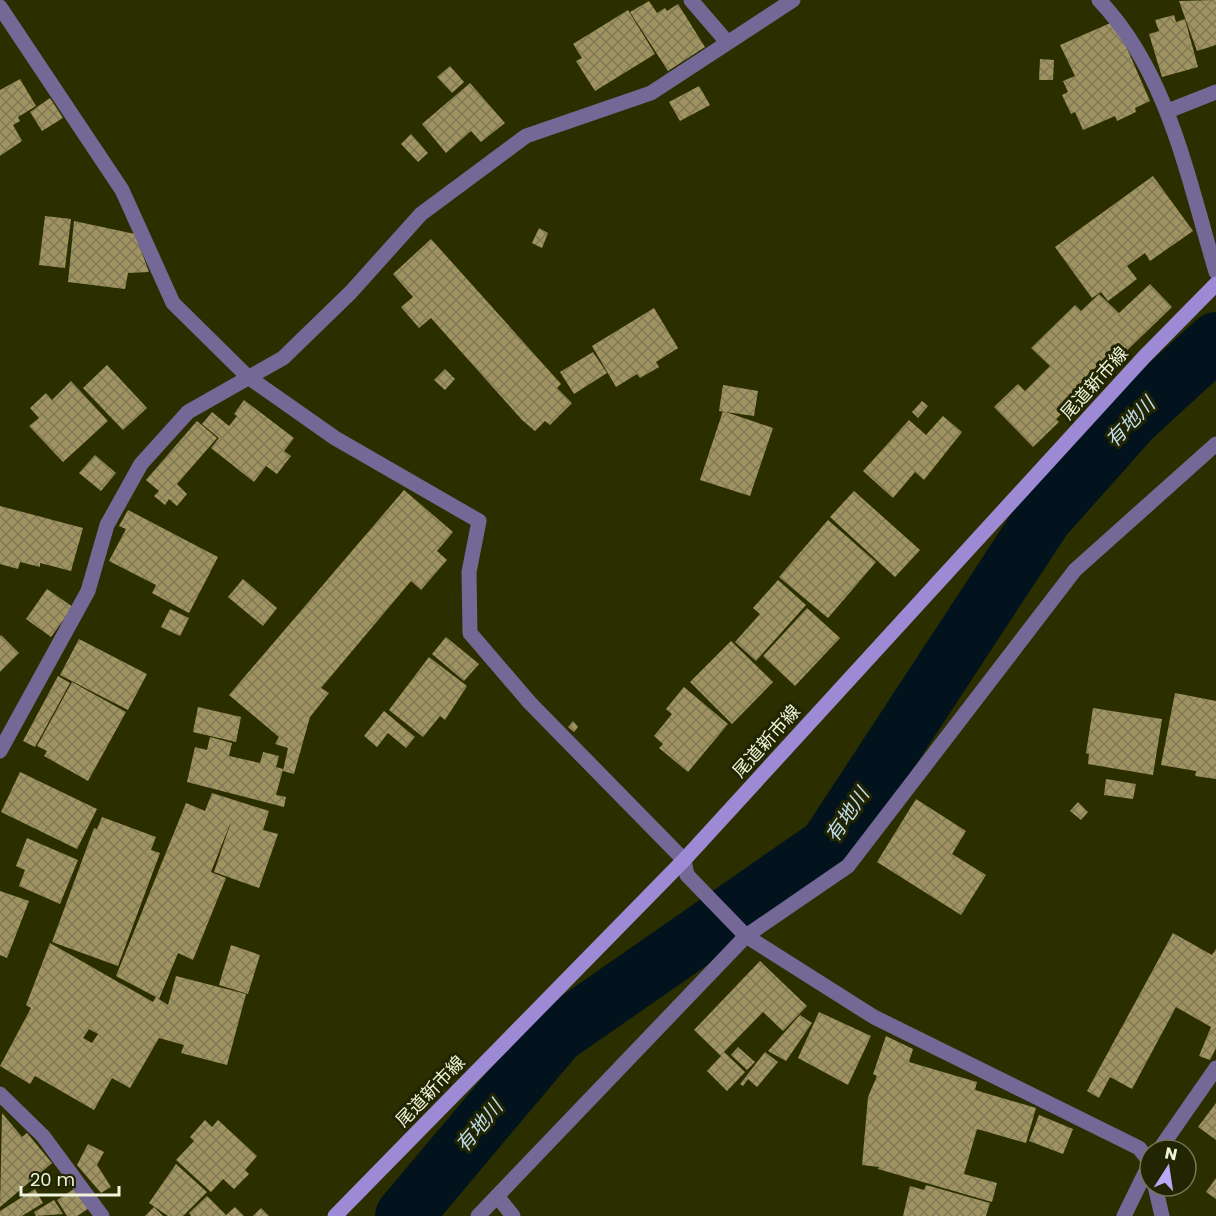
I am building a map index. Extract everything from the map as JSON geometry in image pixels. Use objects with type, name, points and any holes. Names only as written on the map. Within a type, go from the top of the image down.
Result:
[{"type":"main road","name":"尾道新市線","points":[[335,1216],[686,867],[1145,356],[1216,284]]},
{"type":"street","points":[[691,0],[727,42]]},
{"type":"street","points":[[0,751],[88,591],[107,525],[141,464],[188,412],[283,358],[351,292],[421,214],[526,136],[651,93],[793,0]]},
{"type":"street","points":[[1099,0],[1123,25],[1168,111],[1216,273]]},
{"type":"street","points":[[0,6],[122,190],[173,303],[248,377],[335,438],[479,521],[469,572],[470,633],[530,703],[686,867],[746,936],[874,1017],[1138,1148]]},
{"type":"street","points":[[1168,111],[1216,92]]},
{"type":"street","points":[[478,1216],[746,936],[848,866],[1075,570],[1216,444]]},
{"type":"street","points":[[1167,1138],[1216,1068]]},
{"type":"street","points":[[0,1094],[43,1136],[102,1216]]},
{"type":"street","points":[[1124,1216],[1138,1187]]},
{"type":"street","points":[[497,1196],[513,1216]]},
{"type":"street","points":[[1158,1198],[1162,1216]]},
{"type":"building","points":[[1216,0],[1216,45],[1197,51],[1179,1]]},
{"type":"building","points":[[649,1],[657,13],[665,8],[667,11],[678,4],[705,47],[668,71],[630,12]]},
{"type":"building","points":[[628,10],[655,54],[595,91],[576,61],[582,58],[573,44]]},
{"type":"building","points":[[1174,15],[1176,22],[1185,19],[1198,67],[1162,77],[1149,34],[1159,31],[1155,20]]},
{"type":"building","points":[[1115,21],[1150,101],[1135,108],[1136,112],[1117,121],[1115,116],[1083,130],[1075,112],[1071,114],[1062,95],[1068,92],[1063,81],[1075,76],[1060,45]]},
{"type":"building","points":[[1040,59],[1054,60],[1053,80],[1039,80]]},
{"type":"building","points":[[450,66],[464,82],[452,93],[437,77]]},
{"type":"building","points":[[20,79],[36,106],[18,117],[20,121],[13,125],[22,141],[0,156],[0,90]]},
{"type":"building","points":[[470,83],[505,123],[481,142],[471,131],[446,153],[422,124]]},
{"type":"building","points":[[699,86],[710,105],[680,121],[669,102]]},
{"type":"building","points":[[50,98],[63,118],[42,131],[30,112]]},
{"type":"building","points":[[411,134],[428,153],[418,162],[401,144]]},
{"type":"building","points":[[1153,176],[1193,231],[1150,261],[1145,253],[1127,266],[1137,279],[1108,301],[1101,292],[1092,298],[1055,247]]},
{"type":"building","points":[[45,216],[71,219],[65,268],[39,265]]},
{"type":"building","points":[[74,221],[135,234],[149,272],[128,273],[125,289],[68,282]]},
{"type":"building","points":[[539,228],[548,233],[542,248],[532,243]]},
{"type":"building","points":[[431,239],[561,384],[557,388],[572,403],[550,425],[545,421],[535,431],[522,420],[431,318],[419,328],[401,307],[413,297],[393,274]]},
{"type":"building","points":[[1150,284],[1172,307],[1056,419],[1059,422],[1033,447],[994,407],[1018,384],[1025,391],[1050,366],[1031,348],[1075,305],[1081,311],[1099,294],[1119,313]]},
{"type":"building","points":[[654,308],[678,348],[656,362],[659,367],[640,378],[637,374],[616,387],[592,346]]},
{"type":"building","points":[[593,352],[607,373],[574,394],[560,372]]},
{"type":"building","points":[[107,365],[147,408],[123,430],[83,388]]},
{"type":"building","points":[[445,369],[455,379],[445,390],[434,380]]},
{"type":"building","points":[[71,381],[108,421],[63,462],[29,426],[39,418],[30,408],[46,393],[52,400]]},
{"type":"building","points":[[723,385],[758,391],[754,416],[719,411]]},
{"type":"building","points":[[244,400],[294,438],[284,451],[291,456],[277,474],[266,466],[254,482],[211,448],[219,438],[202,424],[212,412],[229,426],[237,416],[234,414]]},
{"type":"building","points":[[922,401],[928,406],[918,418],[912,412]]},
{"type":"building","points":[[723,411],[773,428],[750,496],[700,480]]},
{"type":"building","points":[[943,416],[962,432],[924,480],[915,472],[893,498],[863,471],[909,420],[926,435]]},
{"type":"building","points":[[197,421],[217,438],[177,484],[187,494],[177,506],[169,499],[165,505],[154,496],[159,491],[146,480]]},
{"type":"building","points":[[95,455],[116,473],[101,491],[79,473]]},
{"type":"building","points":[[404,490],[453,532],[437,551],[447,560],[421,590],[411,581],[321,688],[329,693],[310,717],[294,774],[283,771],[288,748],[275,744],[279,737],[229,695]]},
{"type":"building","points":[[854,491],[920,550],[895,577],[830,517]]},
{"type":"building","points":[[0,506],[83,528],[71,571],[40,563],[40,567],[20,562],[18,569],[0,564]]},
{"type":"building","points":[[128,510],[218,557],[189,613],[152,593],[156,585],[109,561],[126,529],[119,526]]},
{"type":"building","points":[[828,520],[876,562],[828,618],[779,577]]},
{"type":"building","points":[[243,579],[277,608],[263,626],[228,597]]},
{"type":"building","points":[[778,580],[806,605],[756,661],[735,642],[760,614],[753,608]]},
{"type":"building","points":[[47,589],[73,607],[51,637],[26,619]]},
{"type":"building","points":[[807,608],[840,638],[795,686],[763,656]]},
{"type":"building","points":[[170,609],[189,618],[180,636],[161,627]]},
{"type":"building","points":[[0,636],[19,653],[0,672]]},
{"type":"building","points":[[446,637],[479,664],[464,681],[432,654]]},
{"type":"building","points":[[79,639],[147,674],[128,710],[60,675]]},
{"type":"building","points":[[731,641],[773,682],[732,724],[690,682]]},
{"type":"building","points":[[429,657],[467,686],[445,720],[440,716],[423,737],[389,710]]},
{"type":"building","points":[[58,676],[70,683],[35,747],[23,741]]},
{"type":"building","points":[[72,682],[126,712],[88,781],[44,756],[47,751],[37,746]]},
{"type":"building","points":[[684,687],[728,724],[688,772],[659,748],[663,744],[654,736],[672,714],[666,709]]},
{"type":"building","points":[[1175,693],[1216,701],[1216,779],[1195,776],[1196,771],[1161,765]]},
{"type":"building","points":[[198,707],[241,717],[236,742],[193,732]]},
{"type":"building","points":[[1093,708],[1162,719],[1153,775],[1088,764],[1089,754],[1086,753]]},
{"type":"building","points":[[384,711],[415,737],[406,748],[388,733],[377,747],[364,736]]},
{"type":"building","points":[[573,721],[578,727],[574,732],[568,727]]},
{"type":"building","points":[[210,737],[232,743],[229,756],[260,763],[263,752],[279,756],[276,767],[283,769],[276,795],[286,797],[284,807],[187,782],[195,747],[207,750]]},
{"type":"building","points":[[20,772],[97,809],[77,849],[1,812]]},
{"type":"building","points":[[1106,779],[1136,784],[1133,799],[1104,795]]},
{"type":"building","points":[[212,793],[269,811],[263,830],[278,834],[259,888],[214,872],[232,819],[211,872],[226,878],[193,960],[178,953],[159,999],[168,1005],[176,976],[246,994],[227,1065],[181,1053],[184,1045],[159,1038],[130,1088],[112,1078],[94,1110],[35,1076],[30,1084],[0,1066],[31,1008],[26,1005],[50,943],[153,1002],[156,997],[116,976],[186,803],[205,811]],"holes":[[[89,1029],[98,1034],[92,1043],[83,1038]]]},
{"type":"building","points":[[916,799],[966,831],[952,854],[986,875],[961,915],[877,862]]},
{"type":"building","points":[[1078,802],[1088,812],[1081,820],[1070,811]]},
{"type":"building","points":[[102,817],[156,837],[151,850],[160,853],[118,966],[52,942],[94,828],[97,829]]},
{"type":"building","points":[[27,838],[78,860],[60,904],[19,886],[25,870],[16,866]]},
{"type":"building","points":[[0,891],[29,901],[7,958],[0,955]]},
{"type":"building","points":[[1173,933],[1212,955],[1216,949],[1216,1048],[1210,1060],[1199,1056],[1211,1027],[1176,1007],[1132,1089],[1110,1077],[1099,1098],[1087,1091]]},
{"type":"building","points":[[231,945],[260,955],[248,994],[219,985]]},
{"type":"building","points":[[760,961],[807,1006],[783,1031],[763,1012],[724,1052],[745,1072],[727,1091],[707,1071],[721,1056],[694,1030]]},
{"type":"building","points":[[819,1012],[871,1036],[848,1085],[798,1058]]},
{"type":"building","points":[[800,1015],[812,1023],[786,1061],[768,1051]]},
{"type":"building","points":[[886,1036],[913,1049],[909,1062],[977,1082],[975,1090],[1036,1108],[1026,1143],[977,1129],[964,1174],[997,1183],[992,1202],[878,1169],[879,1167],[862,1165],[868,1097],[877,1076],[873,1074]]},
{"type":"building","points":[[738,1047],[755,1062],[747,1070],[731,1055]]},
{"type":"building","points":[[765,1052],[778,1062],[757,1087],[748,1079],[743,1086],[740,1084]]},
{"type":"building","points":[[1216,1103],[1216,1140],[1198,1127]]},
{"type":"building","points":[[2,1113],[22,1137],[27,1133],[52,1163],[0,1207]]},
{"type":"building","points":[[1039,1115],[1073,1129],[1063,1154],[1029,1141]]},
{"type":"building","points":[[205,1120],[212,1127],[218,1120],[257,1156],[245,1170],[249,1174],[234,1189],[223,1179],[211,1192],[176,1160],[194,1141],[190,1137]]},
{"type":"building","points":[[88,1144],[104,1152],[97,1165],[111,1187],[101,1193],[77,1165]]},
{"type":"building","points":[[176,1164],[207,1192],[183,1216],[168,1216],[149,1203]]},
{"type":"building","points":[[1216,1178],[1216,1199],[1206,1192]]},
{"type":"building","points":[[926,1185],[990,1203],[986,1216],[903,1216],[910,1186],[924,1190]]},
{"type":"building","points":[[35,1189],[43,1203],[22,1216],[0,1216],[0,1211]]},
{"type":"building","points":[[74,1189],[88,1209],[77,1216],[67,1216],[57,1200]]},
{"type":"building","points":[[207,1196],[226,1215],[235,1207],[244,1216],[191,1216],[189,1213]]},
{"type":"building","points":[[54,1200],[63,1214],[36,1216],[34,1212]]},
{"type":"building","points":[[154,1207],[163,1216],[145,1216]]},
{"type":"building","points":[[261,1208],[269,1216],[253,1216]]},
{"type":"waterway","name":"有地川","points":[[404,1216],[556,1035],[828,846],[1043,518],[1131,419],[1216,341]]}]
